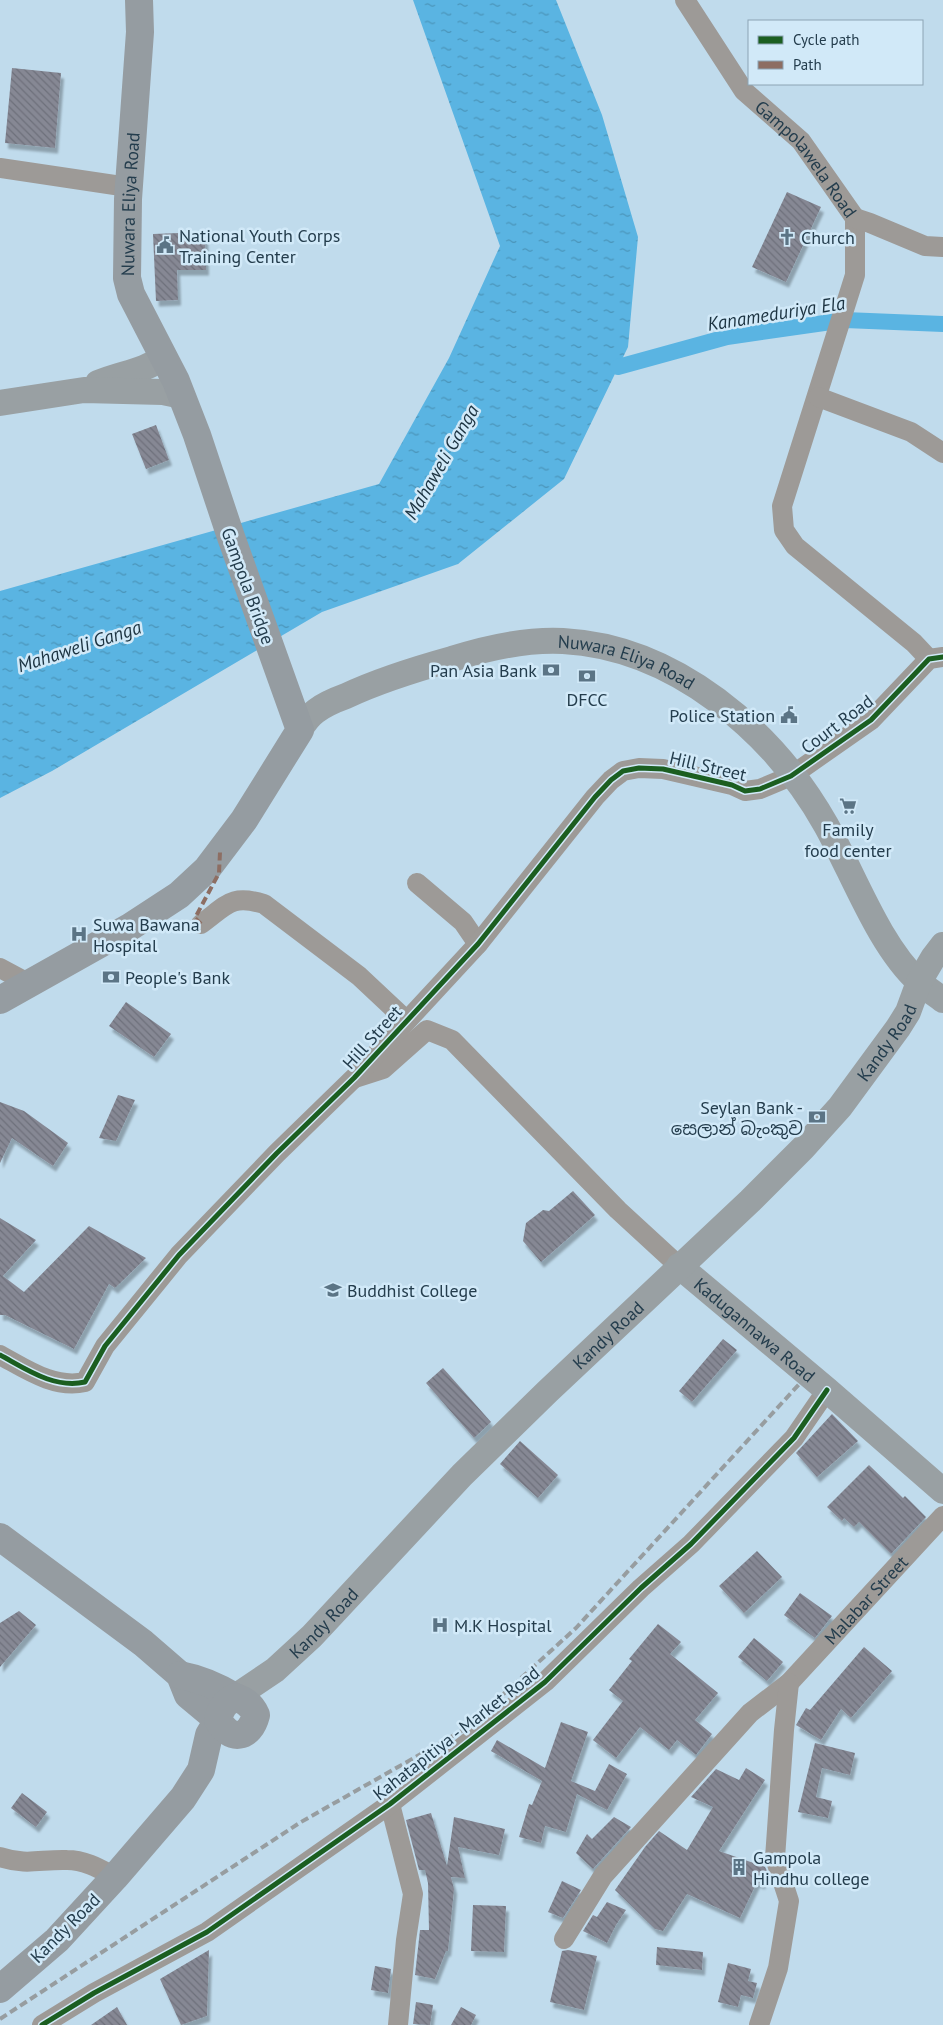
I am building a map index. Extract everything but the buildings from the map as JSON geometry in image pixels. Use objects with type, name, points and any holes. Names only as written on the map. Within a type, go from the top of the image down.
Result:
[{"type":"highway","name":"Nuwara Eliya Road","points":[[139,0],[140,32],[126,227],[127,278],[134,302],[164,357],[182,396],[211,479]]},
{"type":"highway","name":"Gampola Bridge","points":[[211,479],[300,730]]},
{"type":"highway","points":[[0,1000],[158,910],[179,895],[207,869],[244,820],[300,730]]},
{"type":"highway","points":[[0,1537],[41,1569],[120,1624],[180,1675],[188,1694],[238,1723],[253,1708],[248,1703],[217,1686],[200,1679],[180,1675]]},
{"type":"highway","name":"Kandy Road","points":[[0,1989],[57,1940],[115,1878],[182,1798],[201,1770],[209,1735],[238,1723]]},
{"type":"main road","points":[[84,390],[107,379],[137,372],[153,365],[164,357]]},
{"type":"main road","points":[[0,403],[84,390],[163,392],[182,396]]},
{"type":"main road","name":"Nuwara Eliya Road","points":[[300,730],[310,716],[326,704],[356,691],[424,667],[478,651],[504,646],[543,641],[578,642],[625,653],[680,676],[717,700],[767,745],[811,801],[825,823],[892,950],[919,982],[943,1000]]},
{"type":"main road","name":"Kandy Road","points":[[235,1697],[275,1670],[342,1605],[462,1475],[679,1266],[750,1201],[803,1148],[840,1107],[898,1028],[908,1012],[919,982],[943,945]]},
{"type":"main road","name":"Kadugannawa Road","points":[[679,1266],[827,1390],[943,1491]]},
{"type":"main road","name":"Kandy Road","points":[[238,1723],[275,1670]]},
{"type":"street","name":"Gampolawela Road","points":[[685,0],[744,91],[801,141],[855,218],[855,275],[782,506],[784,530],[795,546],[914,643],[936,658]]},
{"type":"street","points":[[0,168],[128,187]]},
{"type":"street","points":[[855,218],[925,246],[943,247]]},
{"type":"street","points":[[818,397],[910,432],[943,453]]},
{"type":"street","name":"Court Road","points":[[791,776],[871,720],[936,658]]},
{"type":"street","name":"Hill Street","points":[[0,1354],[40,1376],[61,1383],[72,1385],[85,1382],[105,1346],[179,1255],[276,1153],[354,1078],[478,944],[595,797],[611,780],[623,771],[639,768],[663,769],[732,785],[745,791],[760,789],[791,776]]},
{"type":"street","points":[[417,883],[463,922],[478,944]]},
{"type":"street","points":[[201,924],[235,899],[249,899],[264,904],[359,976],[406,1020]]},
{"type":"street","points":[[0,968],[28,984]]},
{"type":"street","points":[[354,1078],[383,1069],[427,1030],[452,1040],[618,1210],[679,1266]]},
{"type":"street","name":"Kahatapitiya - Market Road","points":[[42,2025],[94,1993],[207,1932],[390,1804],[545,1682],[641,1588],[691,1544],[794,1438],[827,1390]]},
{"type":"street","name":"Malabar Street","points":[[564,1939],[603,1876],[750,1713],[789,1683],[943,1516]]},
{"type":"street","points":[[759,2025],[778,1968],[789,1901],[775,1858],[789,1683]]},
{"type":"street","points":[[390,1804],[414,1894],[406,1940],[398,2025]]},
{"type":"street","points":[[0,1857],[14,1862],[27,1863],[57,1860],[78,1861],[115,1878]]},
{"type":"water","name":"Mahaweli Ganga","points":[[413,0],[556,0],[602,115],[638,237],[628,347],[564,479],[458,564],[322,612],[52,771],[0,798],[0,591],[379,484],[449,358],[500,246]]},
{"type":"waterway","name":"Kanameduriya Ela","points":[[618,367],[727,337],[845,320],[943,324]]},
{"type":"railway","points":[[0,2019],[301,1822],[465,1729],[576,1628],[802,1381]]},
{"type":"marked path","points":[[201,924],[195,918],[219,873],[220,852]]},
{"type":"cycle path","points":[[0,1355],[30,1372],[51,1380],[62,1383],[85,1382],[105,1346],[179,1255],[277,1153],[354,1078],[478,944],[595,797],[611,780],[623,771],[639,768],[663,769],[732,785],[745,791],[760,789],[791,776],[871,720],[929,659],[943,657]]},
{"type":"cycle path","points":[[42,2025],[94,1993],[207,1932],[390,1804],[545,1682],[641,1588],[691,1544],[794,1438],[827,1390]]},
{"type":"place","name":"Church","points":[[787,237]]},
{"type":"place","name":"National Youth Corps Training Center","points":[[165,245]]},
{"type":"place","name":"Pan Asia Bank","points":[[551,670]]},
{"type":"place","name":"DFCC","points":[[587,676]]},
{"type":"place","name":"Police Station","points":[[789,715]]},
{"type":"place","name":"Family food center","points":[[848,806]]},
{"type":"place","name":"Suwa Bawana Hospital","points":[[79,934]]},
{"type":"place","name":"People's Bank","points":[[111,977]]},
{"type":"place","name":"Seylan Bank - සෙලාන් බැංකුව","points":[[817,1117]]},
{"type":"place","name":"Buddhist College","points":[[333,1290]]},
{"type":"place","name":"M.K Hospital","points":[[440,1625]]},
{"type":"place","name":"Gampola Hindhu college","points":[[739,1867]]}]
